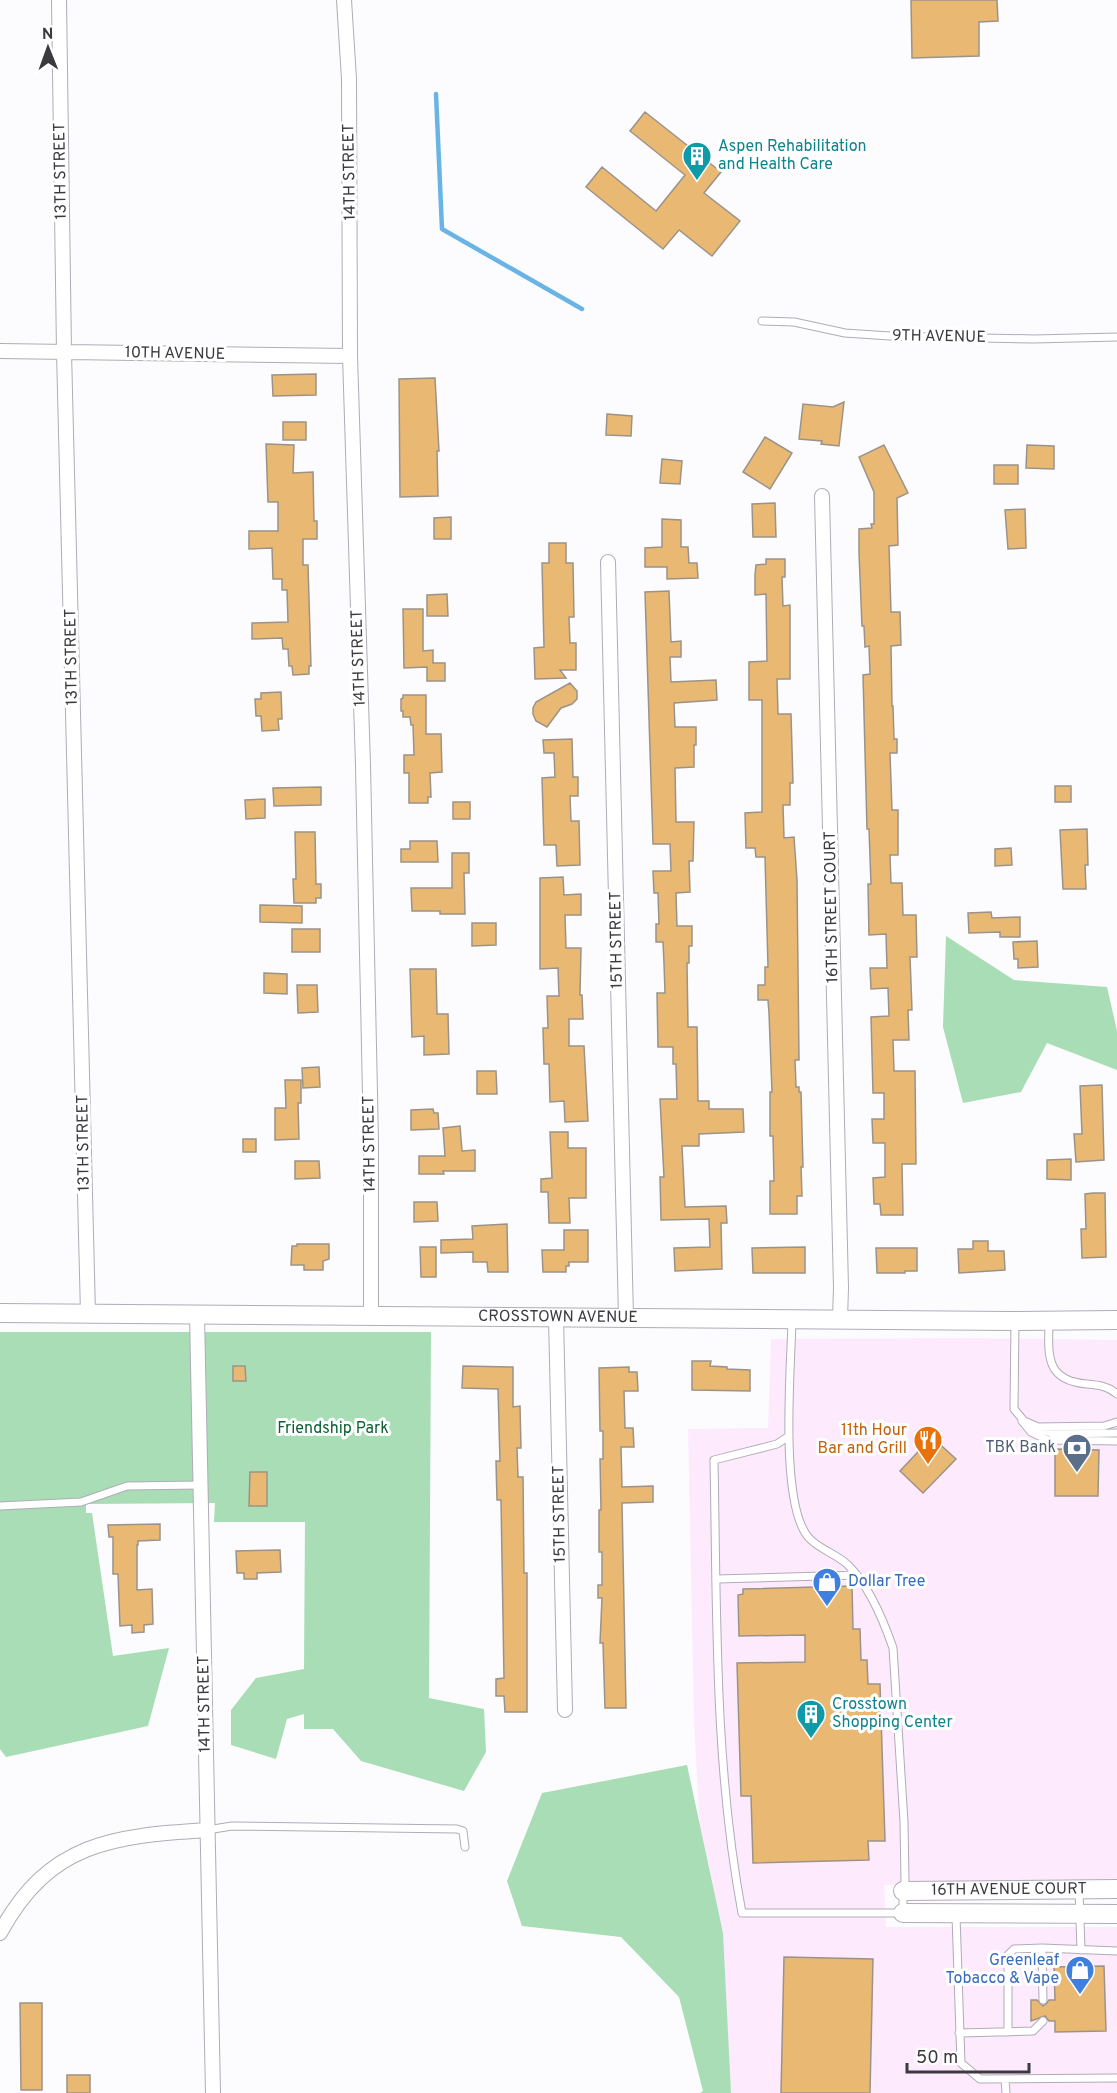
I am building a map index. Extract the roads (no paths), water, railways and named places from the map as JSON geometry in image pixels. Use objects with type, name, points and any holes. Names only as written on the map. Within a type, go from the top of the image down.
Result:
[{"type":"street","name":"13TH STREET","points":[[59,0],[64,352],[88,1314]]},
{"type":"street","name":"14TH STREET","points":[[344,0],[349,79],[350,356],[363,788],[370,1129],[371,1316]]},
{"type":"street","name":"10TH AVENUE","points":[[0,351],[350,356]]},
{"type":"street","name":"16TH STREET COURT","points":[[822,496],[840,1319]]},
{"type":"street","name":"15TH STREET","points":[[608,562],[626,1318]]},
{"type":"street","name":"CROSSTOWN AVENUE","points":[[0,1313],[1015,1321],[1117,1319]]},
{"type":"street","name":"14TH STREET","points":[[198,1315],[213,2093]]},
{"type":"street","name":"15TH STREET","points":[[556,1317],[565,1710]]},
{"type":"street","points":[[0,1933],[12,1910],[27,1891],[47,1872],[68,1857],[98,1844],[128,1837],[207,1830]]},
{"type":"street","name":"16TH AVENUE COURT","points":[[903,1891],[1117,1889]]},
{"type":"street","name":"16TH AVENUE COURT","points":[[903,1913],[1117,1914]]},
{"type":"lane","name":"9TH AVENUE","points":[[762,321],[794,322],[845,333],[890,336],[1034,339],[1117,337]]},
{"type":"lane","points":[[789,1436],[777,1444],[714,1460],[721,1743],[737,1888],[742,1913],[903,1913],[904,1822],[893,1648],[885,1625],[857,1575],[846,1563],[810,1538],[795,1506],[789,1436],[792,1318]]},
{"type":"lane","points":[[1050,1320],[1048,1352],[1050,1361],[1059,1375],[1078,1383],[1101,1385],[1117,1394]]},
{"type":"lane","points":[[1015,1321],[1014,1409],[1031,1432],[1048,1440],[1117,1441]]},
{"type":"lane","points":[[1020,1416],[1043,1432],[1054,1434],[1117,1433]]},
{"type":"lane","points":[[1032,1426],[1104,1426],[1117,1422]]},
{"type":"lane","points":[[0,1506],[81,1502],[127,1486],[200,1485]]},
{"type":"lane","points":[[717,1579],[857,1575]]},
{"type":"lane","points":[[207,1830],[244,1826],[457,1829],[463,1831],[465,1847]]},
{"type":"lane","points":[[1079,1890],[1081,1950]]},
{"type":"lane","points":[[956,1913],[961,2063],[981,2079],[1117,2078]]},
{"type":"lane","points":[[1042,1948],[1043,2000]]},
{"type":"lane","points":[[1008,2032],[1008,1955],[1014,1949],[1117,1951]]},
{"type":"lane","points":[[959,2032],[1033,2031],[1043,2021]]},
{"type":"lane","points":[[1005,2079],[1005,2093]]},
{"type":"waterway","points":[[436,94],[442,229],[582,309]]},
{"type":"place","name":"Aspen Rehabilitation and Health Care","points":[[697,182]]},
{"type":"place","name":"11th Hour Bar and Grill","points":[[928,1466]]},
{"type":"place","name":"TBK Bank","points":[[1077,1474]]},
{"type":"place","name":"Dollar Tree","points":[[827,1608]]},
{"type":"place","name":"Crosstown Shopping Center","points":[[811,1740]]},
{"type":"place","name":"Greenleaf Tobacco & Vape","points":[[1080,1996]]},
{"type":"park label","name":"Friendship Park","points":[[333,1429]]}]
